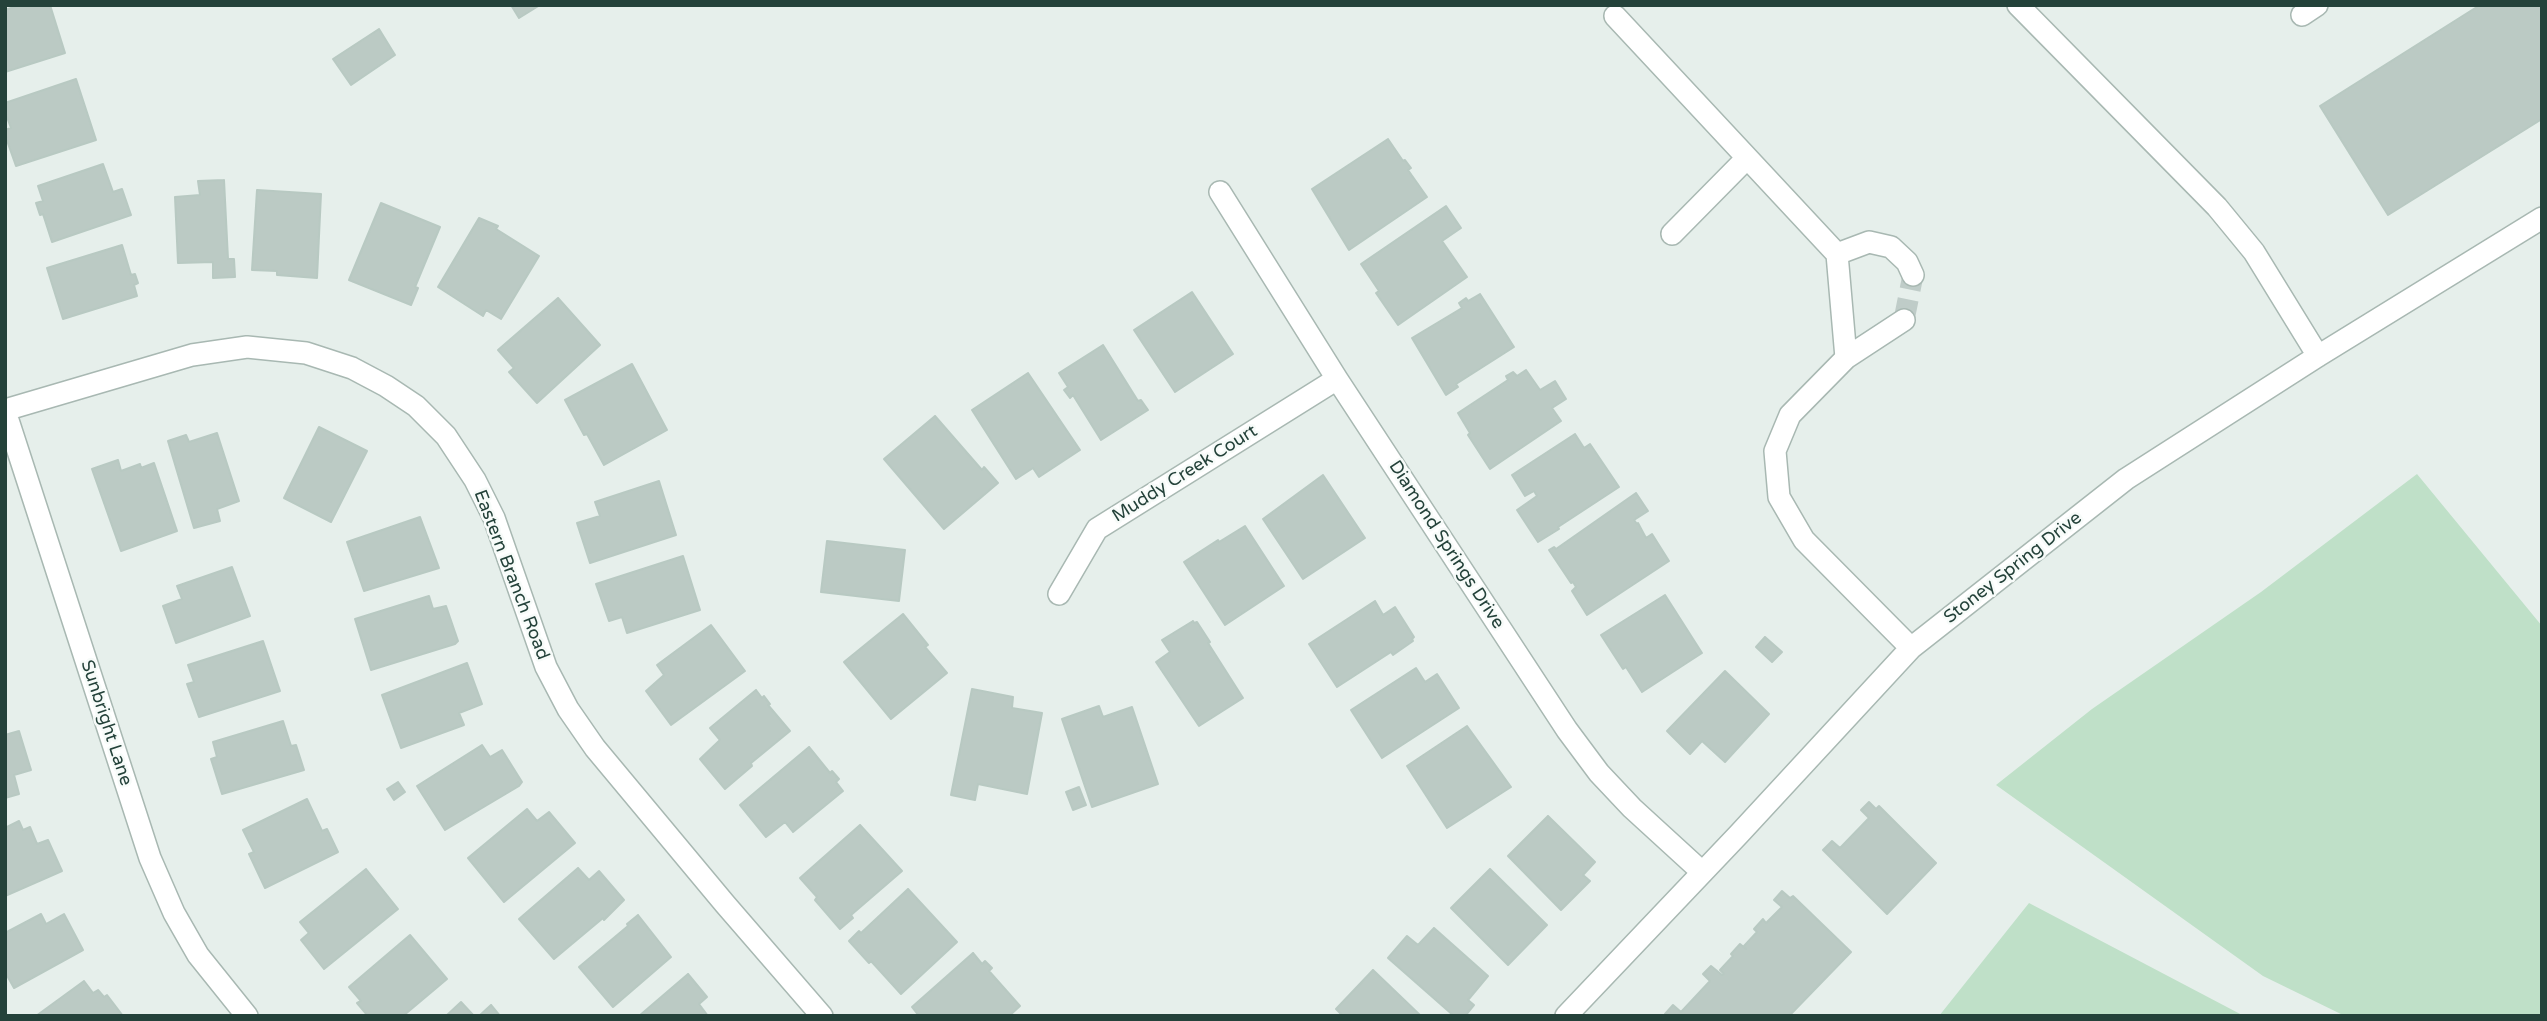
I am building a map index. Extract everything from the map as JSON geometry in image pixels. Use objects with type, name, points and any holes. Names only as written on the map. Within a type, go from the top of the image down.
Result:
[{"type":"street","points":[[2018,5],[2217,207],[2254,252],[2318,356]]},
{"type":"street","points":[[1615,16],[1837,254],[1846,358]]},
{"type":"street","points":[[1672,234],[1747,158]]},
{"type":"street","name":"Diamond Springs Drive","points":[[1220,192],[1337,379],[1567,730],[1599,773],[1632,808],[1702,872]]},
{"type":"street","name":"Stoney Spring Drive","points":[[1566,1016],[1911,648],[2126,479],[2318,356],[2542,218]]},
{"type":"street","points":[[1837,254],[1869,242],[1891,247],[1907,262],[1913,275]]},
{"type":"street","points":[[1904,320],[1846,358],[1790,415],[1775,451],[1779,497],[1804,540],[1911,648]]},
{"type":"street","name":"Eastern Branch Road","points":[[5,411],[192,355],[247,347],[306,354],[352,368],[416,406],[446,436],[475,480],[494,518],[546,667],[568,709],[595,748],[822,1016]]},
{"type":"street","name":"Muddy Creek Court","points":[[1059,594],[1097,528],[1337,379]]},
{"type":"street","name":"Sunbright Lane","points":[[5,411],[150,858],[174,913],[198,955],[247,1016]]},
{"type":"green space","points":[[2417,474],[2542,626],[2542,1016],[2345,1016],[2263,976],[1996,785],[2092,709],[2261,592]]},
{"type":"green space","points":[[2029,903],[2244,1016],[1939,1016]]},
{"type":"building","points":[[20,5],[50,5],[65,53],[5,72],[5,10]]},
{"type":"building","points":[[511,5],[540,5],[519,18]]},
{"type":"building","points":[[2480,5],[2542,5],[2542,119],[2388,215],[2320,106]]},
{"type":"building","points":[[379,29],[395,55],[351,85],[333,59]]},
{"type":"building","points":[[76,79],[96,140],[16,166],[5,135],[5,130],[11,128],[5,112],[5,103]]},
{"type":"building","points":[[1388,139],[1411,168],[1408,170],[1427,197],[1349,250],[1312,189]]},
{"type":"building","points":[[103,164],[113,192],[122,189],[131,215],[52,242],[43,214],[40,215],[36,203],[43,201],[38,186]]},
{"type":"building","points":[[224,180],[228,259],[234,259],[235,277],[213,278],[213,262],[178,263],[175,197],[200,195],[198,181]]},
{"type":"building","points":[[257,190],[321,194],[317,278],[252,270]]},
{"type":"building","points":[[381,203],[440,227],[415,287],[418,288],[411,305],[349,280]]},
{"type":"building","points":[[1446,206],[1461,228],[1442,241],[1467,277],[1398,325],[1376,293],[1379,291],[1361,264]]},
{"type":"building","points":[[479,218],[498,226],[496,229],[539,256],[501,319],[486,310],[483,316],[438,287]]},
{"type":"building","points":[[122,245],[131,275],[135,274],[138,283],[134,285],[137,296],[63,319],[47,268]]},
{"type":"building","points":[[1192,292],[1233,354],[1175,392],[1134,330]]},
{"type":"building","points":[[1480,294],[1514,347],[1456,384],[1458,387],[1446,395],[1412,338],[1462,308],[1459,303],[1466,298],[1468,301]]},
{"type":"building","points":[[558,298],[600,345],[537,403],[509,372],[514,368],[498,350]]},
{"type":"building","points":[[1103,345],[1138,401],[1141,400],[1148,410],[1101,440],[1073,395],[1070,398],[1064,390],[1068,387],[1059,373]]},
{"type":"building","points":[[632,364],[667,430],[604,465],[565,400]]},
{"type":"building","points":[[1526,370],[1540,390],[1555,381],[1566,399],[1552,408],[1561,421],[1490,469],[1468,435],[1470,433],[1458,413],[1508,380],[1506,376],[1513,372],[1517,376]]},
{"type":"building","points":[[1028,373],[1080,450],[1039,477],[1033,468],[1016,479],[972,410]]},
{"type":"building","points":[[935,416],[982,470],[984,467],[998,483],[944,529],[884,459]]},
{"type":"building","points":[[319,427],[367,451],[331,522],[284,498]]},
{"type":"building","points":[[217,433],[239,501],[217,509],[220,521],[194,528],[168,441],[186,435],[189,442]]},
{"type":"building","points":[[1575,434],[1584,448],[1590,444],[1619,487],[1538,542],[1517,510],[1537,496],[1534,491],[1525,496],[1512,475]]},
{"type":"building","points":[[118,460],[121,471],[140,464],[141,468],[154,463],[177,531],[121,551],[92,469]]},
{"type":"building","points":[[1323,475],[1365,538],[1303,579],[1263,519]]},
{"type":"building","points":[[659,481],[676,535],[590,563],[577,523],[600,516],[595,502]]},
{"type":"building","points":[[1636,493],[1648,511],[1634,520],[1646,538],[1652,534],[1669,561],[1587,615],[1572,591],[1576,587],[1549,550],[1554,547],[1556,549]]},
{"type":"building","points":[[420,517],[439,568],[364,591],[347,542]]},
{"type":"building","points":[[1245,526],[1284,586],[1225,625],[1184,562]]},
{"type":"building","points":[[827,541],[905,550],[899,601],[821,592]]},
{"type":"building","points":[[683,556],[700,610],[627,633],[622,617],[609,621],[596,584]]},
{"type":"building","points":[[232,567],[250,616],[176,643],[163,606],[182,599],[177,586]]},
{"type":"building","points":[[1665,595],[1702,653],[1642,692],[1601,635]]},
{"type":"building","points":[[429,596],[433,609],[446,606],[458,641],[371,670],[355,619]]},
{"type":"building","points":[[1375,601],[1383,615],[1395,607],[1414,637],[1413,641],[1337,687],[1309,644]]},
{"type":"building","points":[[903,614],[947,673],[891,719],[844,662]]},
{"type":"building","points":[[1193,621],[1197,622],[1210,642],[1208,643],[1243,698],[1199,726],[1156,662],[1170,652],[1162,640]]},
{"type":"building","points":[[711,625],[745,671],[671,725],[646,691],[664,675],[657,665]]},
{"type":"building","points":[[1765,637],[1782,652],[1772,662],[1756,647]]},
{"type":"building","points":[[263,641],[280,691],[199,717],[187,684],[194,682],[188,665]]},
{"type":"building","points":[[467,663],[482,704],[459,713],[464,725],[401,748],[382,695]]},
{"type":"building","points":[[1416,668],[1425,682],[1437,674],[1459,708],[1382,758],[1351,710]]},
{"type":"building","points":[[1725,671],[1769,714],[1725,762],[1702,741],[1690,754],[1667,731]]},
{"type":"building","points":[[972,689],[1013,697],[1012,708],[1042,713],[1027,794],[978,784],[975,800],[951,795]]},
{"type":"building","points":[[756,690],[762,698],[764,696],[770,704],[768,705],[790,731],[725,789],[700,759],[720,740],[710,728]]},
{"type":"building","points":[[1099,706],[1103,717],[1132,707],[1158,784],[1092,807],[1062,719]]},
{"type":"building","points":[[283,721],[291,746],[296,745],[304,770],[222,794],[211,759],[217,757],[213,742]]},
{"type":"building","points":[[1467,726],[1511,787],[1447,828],[1407,766]]},
{"type":"building","points":[[19,731],[31,770],[14,775],[19,794],[5,798],[5,735]]},
{"type":"building","points":[[482,745],[490,757],[502,750],[522,782],[445,830],[417,786]]},
{"type":"building","points":[[809,747],[830,773],[832,771],[839,779],[836,782],[843,791],[793,832],[785,822],[766,837],[740,805]]},
{"type":"building","points":[[398,782],[405,792],[394,800],[387,789]]},
{"type":"building","points":[[1079,787],[1086,805],[1073,810],[1066,792]]},
{"type":"building","points":[[307,799],[322,831],[327,829],[338,852],[265,888],[249,854],[254,852],[243,830]]},
{"type":"building","points":[[1869,802],[1876,809],[1879,806],[1936,863],[1887,914],[1823,850],[1832,841],[1840,848],[1869,818],[1861,810]]},
{"type":"building","points":[[527,809],[537,821],[549,812],[575,843],[504,902],[468,858]]},
{"type":"building","points":[[1548,816],[1595,862],[1583,875],[1590,881],[1561,910],[1508,856]]},
{"type":"building","points":[[19,821],[23,830],[30,827],[37,844],[48,840],[62,871],[5,896],[5,828]]},
{"type":"building","points":[[860,825],[902,871],[851,915],[853,918],[840,929],[800,878]]},
{"type":"building","points":[[578,868],[589,880],[599,871],[624,900],[604,920],[603,918],[554,959],[519,919]]},
{"type":"building","points":[[366,869],[398,909],[324,969],[301,940],[309,933],[300,922]]},
{"type":"building","points":[[1490,869],[1547,925],[1508,965],[1451,908]]},
{"type":"building","points":[[908,889],[957,942],[901,994],[849,941]]},
{"type":"building","points":[[1782,891],[1790,898],[1793,896],[1851,952],[1789,1016],[1666,1016],[1673,1005],[1681,1012],[1710,981],[1703,974],[1711,966],[1724,974],[1720,970],[1733,956],[1731,954],[1740,944],[1746,949],[1744,946],[1757,932],[1754,929],[1763,919],[1766,923],[1782,907],[1774,900]]},
{"type":"building","points":[[41,914],[46,924],[64,914],[83,950],[14,988],[5,972],[5,933]]},
{"type":"building","points":[[638,915],[671,957],[613,1007],[579,967]]},
{"type":"building","points":[[1434,928],[1488,976],[1468,1000],[1474,1005],[1465,1016],[1454,1016],[1388,958],[1407,936],[1418,945]]},
{"type":"building","points":[[410,935],[447,979],[403,1016],[368,1016],[357,1003],[361,1001],[349,987]]},
{"type":"building","points":[[973,953],[982,964],[985,961],[992,968],[989,971],[1020,1006],[1009,1016],[919,1016],[912,1007]]},
{"type":"building","points":[[1373,970],[1421,1016],[1343,1016],[1336,1009]]},
{"type":"building","points":[[688,974],[707,997],[699,1004],[708,1016],[639,1016]]},
{"type":"building","points":[[84,981],[93,993],[98,990],[104,997],[107,995],[123,1016],[36,1016]]},
{"type":"building","points":[[461,1002],[474,1016],[446,1016]]},
{"type":"building","points":[[491,1005],[500,1016],[479,1016]]},
{"type":"tunnel","points":[[1904,320],[1913,275]]}]
